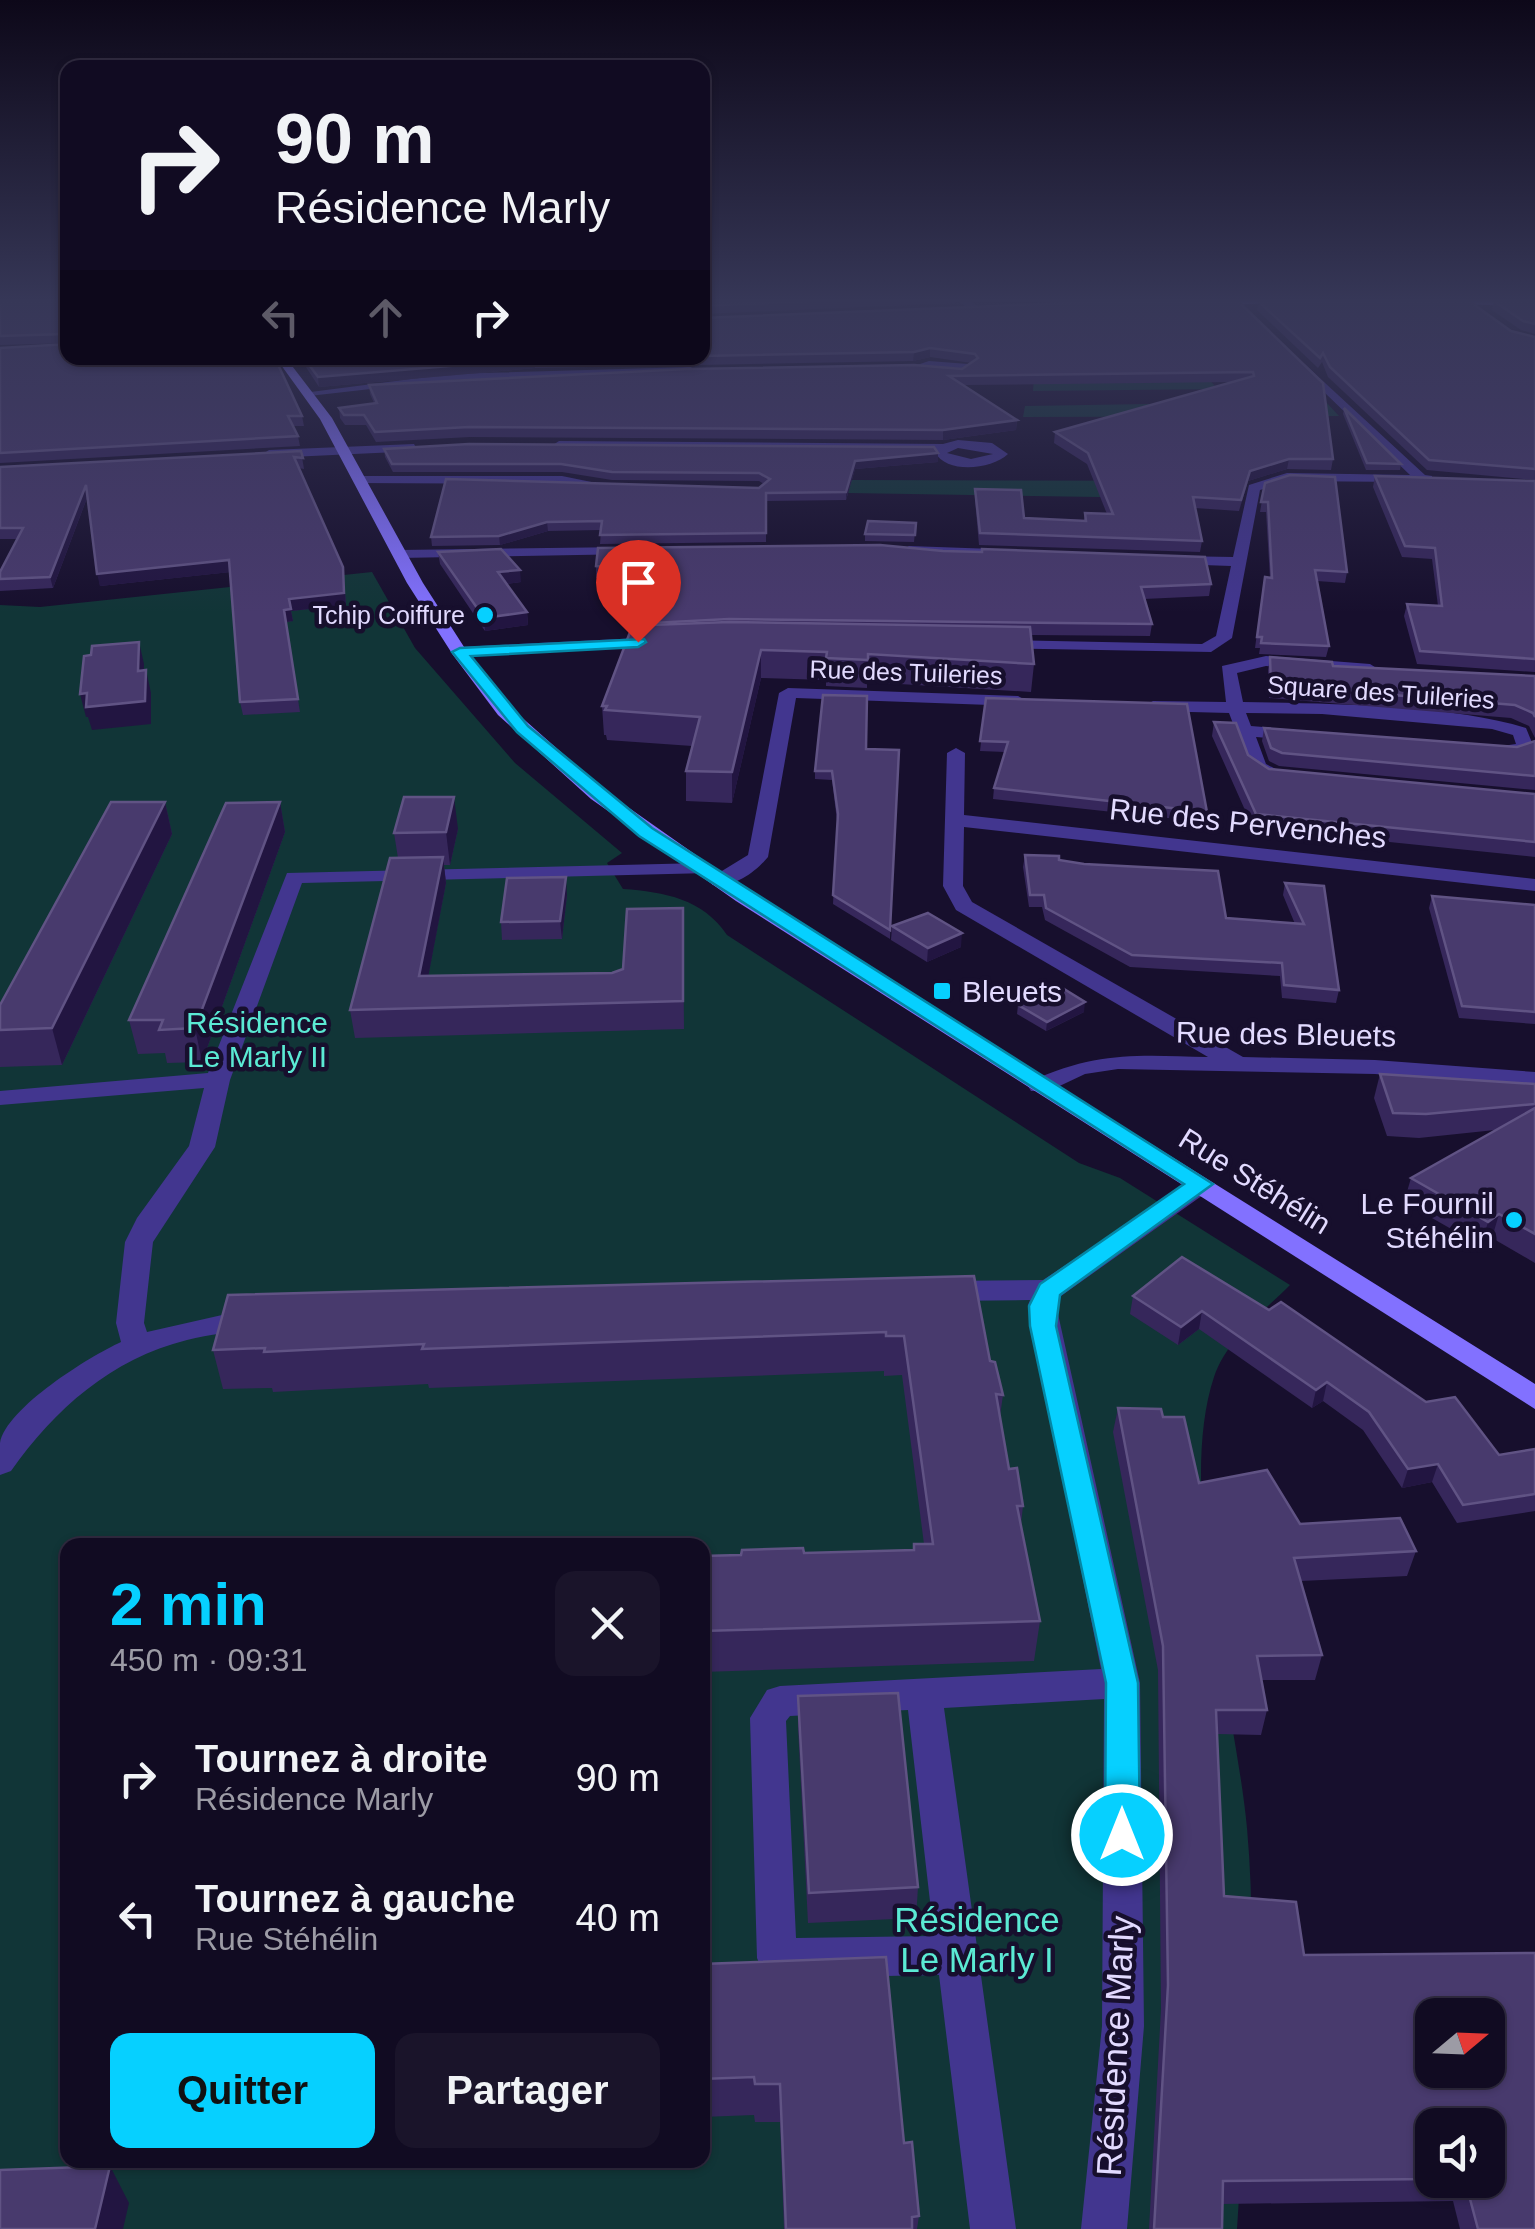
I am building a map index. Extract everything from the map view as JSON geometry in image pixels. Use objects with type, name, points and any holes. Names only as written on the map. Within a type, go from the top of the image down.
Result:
[{"type":"street","name":"Rue Stéhélin","points":[[320,405],[399,554],[460,652],[504,710],[549,753],[646,832],[710,875],[1535,1398]]},
{"type":"street","points":[[1345,405],[1420,478]]},
{"type":"street","points":[[548,445],[944,448]]},
{"type":"street","points":[[246,456],[435,447]]},
{"type":"street","points":[[973,644],[1205,649],[1224,638],[1254,488],[1286,477],[1440,479]]},
{"type":"street","points":[[360,480],[562,480],[631,489]]},
{"type":"street","points":[[900,550],[1020,554]]},
{"type":"street","points":[[399,554],[641,551]]},
{"type":"street","points":[[1159,559],[1239,562]]},
{"type":"street","points":[[460,652],[677,641]]},
{"type":"street","points":[[1296,779],[1258,767],[1236,709],[1228,670],[1266,661],[1381,670]]},
{"type":"street","name":"Rue des Tuileries","points":[[710,875],[747,868],[758,857],[788,693],[1047,702]]},
{"type":"street","points":[[1142,706],[1236,709]]},
{"type":"street","name":"Square des Tuileries","points":[[1236,709],[1322,709],[1494,724],[1520,732],[1528,748],[1514,752],[1476,749]]},
{"type":"street","name":"Square des Tuileries","points":[[1246,731],[1323,737]]},
{"type":"street","points":[[956,754],[953,886],[964,906],[1238,1064]]},
{"type":"street","name":"Rue des Pervenches","points":[[955,820],[1535,885]]},
{"type":"street","points":[[136,1344],[130,1323],[139,1242],[147,1224],[202,1147],[218,1080],[294,877],[710,875]]},
{"type":"street","name":"Rue des Bleuets","points":[[1040,1086],[1079,1068],[1118,1062],[1375,1067],[1535,1079]]},
{"type":"street","points":[[0,1098],[218,1080]]},
{"type":"street","points":[[920,1291],[1049,1290],[1201,1184]]},
{"type":"street","name":"Résidence Marly","points":[[1049,1290],[1042,1306],[1043,1326],[1122,1683],[1123,2026],[1104,2229]]},
{"type":"street","points":[[0,1463],[40,1408],[82,1372],[136,1344],[218,1322],[288,1315]]},
{"type":"street","points":[[957,1956],[778,1958],[768,1718],[780,1701],[1122,1683]]},
{"type":"street","points":[[924,1694],[993,2229]]},
{"type":"green space","points":[[1329,405],[1339,416],[1023,417],[1025,406]]},
{"type":"green space","points":[[851,480],[1239,481],[1231,499],[848,493]]},
{"type":"green space","name":"Résidence Le Marly I","points":[[372,572],[415,648],[515,763],[622,853],[607,863],[623,889],[668,895],[695,905],[727,935],[1079,1163],[1120,1178],[1290,1285],[1227,1351],[1214,1377],[1204,1425],[1204,1538],[1241,1777],[1250,1878],[1250,2028],[1237,2229],[0,2229],[0,605],[40,607]]},
{"type":"building","points":[[0,405],[297,405],[302,416],[288,416],[298,436],[0,453]]},
{"type":"building","points":[[994,405],[1017,420],[943,430],[469,427],[375,432],[364,415],[344,415],[339,408]]},
{"type":"building","points":[[1151,405],[1326,405],[1333,459],[1289,459],[1250,471],[1241,500],[1193,497],[1202,541],[980,533],[975,489],[1021,490],[1024,518],[1086,521],[1085,513],[1113,514],[1088,453],[1055,432]]},
{"type":"building","points":[[1370,405],[1535,405],[1535,469],[1429,460]]},
{"type":"building","points":[[1344,408],[1401,464],[1367,463]]},
{"type":"building","points":[[469,444],[934,447],[938,453],[855,461],[846,492],[766,493],[766,533],[600,535],[602,521],[547,522],[499,536],[431,537],[446,479],[759,488],[770,479],[759,473],[612,472],[561,464],[392,464],[384,449]]},
{"type":"building","points":[[301,451],[303,458],[294,457],[343,567],[344,593],[289,599],[291,609],[284,610],[298,699],[240,702],[229,560],[97,574],[86,485],[50,577],[0,579],[23,528],[0,528],[0,467]]},
{"type":"building","points":[[1290,475],[1335,477],[1347,572],[1315,570],[1329,646],[1261,643],[1262,637],[1257,637],[1265,577],[1272,578],[1268,502],[1261,502],[1265,483]]},
{"type":"building","points":[[1375,476],[1535,481],[1535,659],[1420,651],[1407,604],[1442,606],[1435,548],[1405,546]]},
{"type":"building","points":[[868,521],[916,523],[915,535],[865,534]]},
{"type":"building","points":[[880,545],[943,551],[1205,557],[1211,584],[1141,587],[1152,624],[729,619],[652,623],[653,570],[596,566],[598,548]]},
{"type":"building","points":[[501,549],[520,570],[498,572],[527,612],[484,618],[438,552]]},
{"type":"building","points":[[729,622],[1030,627],[1034,664],[868,654],[868,660],[826,658],[827,652],[761,650],[732,772],[686,771],[700,717],[605,710],[607,706],[602,706],[630,632],[650,625]]},
{"type":"building","points":[[139,642],[138,671],[146,670],[145,701],[86,707],[87,693],[80,694],[84,656],[91,655],[92,646]]},
{"type":"building","points":[[1270,657],[1332,662],[1333,666],[1535,676],[1535,717],[1515,705],[1271,685]]},
{"type":"building","points":[[823,695],[867,696],[866,749],[899,750],[890,930],[833,895],[838,814],[832,771],[815,771]]},
{"type":"building","points":[[986,698],[1187,704],[1207,812],[994,788],[1008,742],[980,741]]},
{"type":"building","points":[[1214,722],[1236,723],[1248,755],[1269,769],[1535,794],[1535,842],[1256,814]]},
{"type":"building","points":[[1264,728],[1517,747],[1535,741],[1535,776],[1282,753],[1271,748]]},
{"type":"building","points":[[404,797],[454,797],[446,832],[394,833]]},
{"type":"building","points":[[111,802],[165,802],[52,1028],[0,1030],[0,1005]]},
{"type":"building","points":[[280,802],[195,1028],[159,1030],[163,1020],[129,1020],[226,803]]},
{"type":"building","points":[[1025,855],[1059,856],[1059,860],[1084,864],[1218,871],[1226,918],[1304,924],[1285,883],[1324,886],[1339,990],[1284,985],[1282,963],[1132,955],[1046,908],[1044,895],[1030,895]]},
{"type":"building","points":[[443,857],[419,976],[612,973],[623,969],[627,909],[683,908],[683,1001],[350,1010],[390,858]]},
{"type":"building","points":[[566,877],[560,921],[501,922],[507,878]]},
{"type":"building","points":[[1432,896],[1535,905],[1535,1012],[1462,1006]]},
{"type":"building","points":[[928,913],[962,933],[928,948],[892,926]]},
{"type":"building","points":[[1056,984],[1085,1002],[1047,1022],[1018,1005]]},
{"type":"building","points":[[1380,1074],[1535,1084],[1535,1104],[1426,1114],[1393,1113]]},
{"type":"building","points":[[1535,1108],[1535,1234],[1499,1214],[1488,1222],[1411,1178]]},
{"type":"building","points":[[1182,1257],[1269,1310],[1281,1302],[1426,1402],[1455,1397],[1499,1455],[1535,1449],[1535,1494],[1463,1505],[1438,1464],[1408,1469],[1369,1412],[1327,1382],[1316,1390],[1202,1311],[1181,1327],[1133,1296]]},
{"type":"building","points":[[974,1276],[990,1361],[995,1362],[1003,1395],[996,1394],[1009,1469],[1017,1468],[1023,1506],[1017,1506],[1040,1621],[710,1631],[710,1556],[741,1555],[742,1550],[803,1548],[804,1553],[914,1550],[914,1544],[933,1544],[904,1336],[886,1336],[886,1332],[422,1349],[424,1344],[264,1352],[265,1348],[213,1350],[228,1295]]},
{"type":"building","points":[[1118,1408],[1161,1409],[1163,1417],[1184,1417],[1199,1483],[1267,1470],[1300,1524],[1400,1518],[1416,1551],[1294,1558],[1322,1655],[1257,1656],[1267,1710],[1216,1710],[1224,1896],[1296,1902],[1304,1955],[1535,1953],[1535,2229],[1478,2229],[1470,2198],[1505,2198],[1505,2108],[1415,2108],[1415,2179],[1223,2181],[1222,2229],[1154,2229],[1168,1985],[1163,1646]]},
{"type":"building","points":[[898,1693],[918,1887],[809,1893],[798,1696]]},
{"type":"building","points":[[886,1957],[904,2143],[912,2142],[919,2216],[912,2217],[912,2229],[786,2229],[780,2084],[755,2084],[754,2077],[710,2079],[710,1964]]},
{"type":"building","points":[[110,2168],[95,2229],[0,2229],[0,2170]]},
{"type":"place","name":"Tchip Coiffure","points":[[485,615]]},
{"type":"place","name":"Bleuets","points":[[942,991]]},
{"type":"place","name":"Le Fournil Stéhélin","points":[[1514,1220]]},
{"type":"route","points":[[638,642],[460,652],[522,729],[646,832],[1040,1086],[1201,1184],[1049,1290],[1042,1306],[1043,1326],[1122,1683],[1122,1835]]},
{"type":"park label","name":"Résidence Le Marly II","points":[[257,1039]]}]
